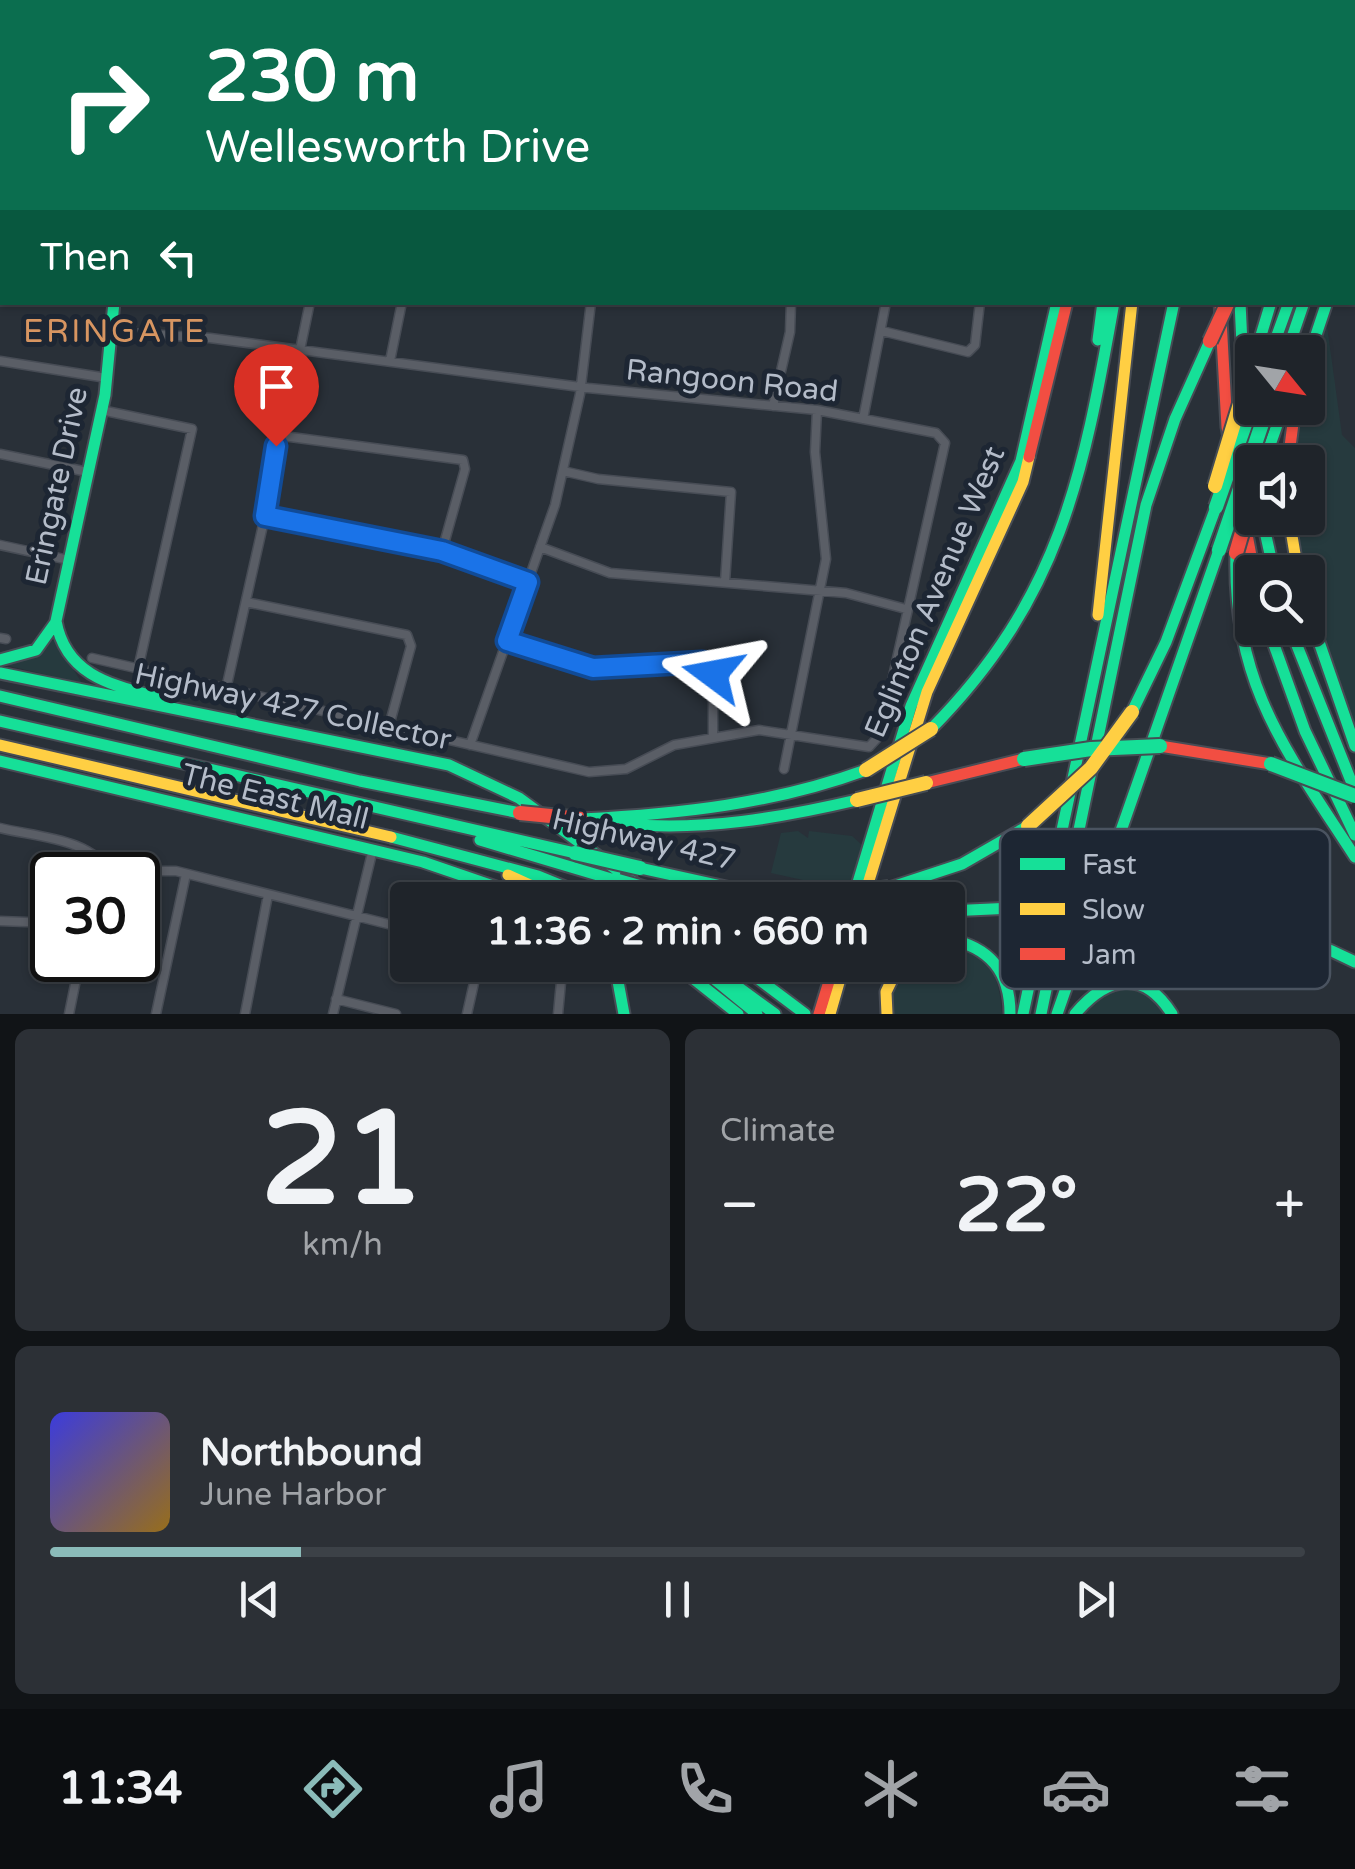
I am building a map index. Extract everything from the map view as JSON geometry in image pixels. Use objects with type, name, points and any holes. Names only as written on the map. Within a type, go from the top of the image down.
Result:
[{"type":"main road","name":"Eringate Drive","points":[[56,621],[102,410],[114,305]]},
{"type":"main road","name":"Eglinton Avenue West","points":[[858,882],[911,706],[1021,461],[1057,305]]},
{"type":"main road","name":"Eglinton Avenue West","points":[[869,882],[927,692],[1023,482],[1066,305]]},
{"type":"main road","points":[[1084,440],[1103,305]]},
{"type":"main road","name":"Highway 427","points":[[0,696],[360,781],[520,813],[581,819],[737,809],[800,794],[866,770],[931,729],[974,690],[1037,596],[1060,539],[1113,305]]},
{"type":"main road","points":[[1083,722],[1132,305]]},
{"type":"main road","points":[[1061,829],[1173,305]]},
{"type":"main road","points":[[1220,305],[1227,427],[1251,555]]},
{"type":"main road","points":[[1079,829],[1146,505],[1175,419],[1227,305]]},
{"type":"main road","points":[[1240,305],[1252,445]]},
{"type":"main road","points":[[1261,335],[1270,305]]},
{"type":"main road","points":[[1277,335],[1287,305]]},
{"type":"main road","points":[[1293,335],[1303,305]]},
{"type":"main road","points":[[1309,335],[1322,305]]},
{"type":"main road","points":[[1314,335],[1322,305]]},
{"type":"main road","points":[[1186,592],[1235,420]]},
{"type":"main road","name":"Highway 427","points":[[1023,829],[1083,778],[1132,712],[1186,592],[1245,425]]},
{"type":"main road","points":[[1122,829],[1262,425]]},
{"type":"main road","points":[[1241,535],[1236,553],[1234,611],[1245,669],[1279,735],[1355,857]]},
{"type":"main road","points":[[0,660],[36,650],[56,621]]},
{"type":"main road","points":[[56,621],[62,654],[89,675],[233,718]]},
{"type":"main road","points":[[1274,645],[1305,731],[1355,835]]},
{"type":"main road","points":[[1297,645],[1355,793]]},
{"type":"main road","points":[[1320,645],[1355,746]]},
{"type":"main road","name":"Highway 427 Collector","points":[[0,673],[411,755],[474,774],[536,810],[634,882]]},
{"type":"main road","name":"Highway 427","points":[[0,721],[398,815],[749,892],[832,896],[889,888],[962,864],[1000,842]]},
{"type":"main road","points":[[0,745],[422,844],[551,882]]},
{"type":"main road","points":[[581,819],[640,826],[696,826],[766,818],[1024,759],[1091,749],[1160,746],[1224,753],[1270,764],[1355,793]]},
{"type":"main road","name":"The East Mall","points":[[0,761],[374,849],[487,882]]},
{"type":"main road","points":[[398,815],[622,882]]},
{"type":"main road","points":[[422,844],[518,882]]},
{"type":"main road","points":[[965,910],[1000,909]]},
{"type":"main road","points":[[965,943],[975,945],[1000,966]]},
{"type":"main road","points":[[1330,951],[1355,962]]},
{"type":"main road","points":[[618,982],[624,1014]]},
{"type":"main road","points":[[698,982],[738,1014]]},
{"type":"main road","points":[[717,982],[756,1014]]},
{"type":"main road","points":[[731,982],[775,1014]]},
{"type":"main road","points":[[763,982],[800,1010]]},
{"type":"main road","points":[[819,1014],[829,982]]},
{"type":"main road","points":[[830,1014],[839,982]]},
{"type":"main road","points":[[887,1014],[886,992],[891,982]]},
{"type":"main road","points":[[1023,1014],[1028,989]]},
{"type":"main road","points":[[1040,1014],[1045,989]]},
{"type":"main road","points":[[1057,1014],[1066,989]]},
{"type":"main road","points":[[1075,1014],[1100,989]]},
{"type":"main road","points":[[1153,989],[1172,1014]]},
{"type":"street","points":[[300,350],[309,305]]},
{"type":"street","points":[[390,361],[401,305]]},
{"type":"street","points":[[470,745],[563,471],[591,305]]},
{"type":"street","points":[[773,406],[790,332],[791,305]]},
{"type":"street","points":[[864,419],[886,305]]},
{"type":"street","points":[[882,331],[968,352],[975,345],[980,305]]},
{"type":"street","name":"Rangoon Road","points":[[112,332],[185,335],[580,387],[817,410],[945,438],[878,740],[863,747],[790,734]]},
{"type":"street","points":[[0,361],[107,378]]},
{"type":"street","points":[[102,410],[189,425],[192,430],[138,669]]},
{"type":"street","points":[[784,769],[827,546],[815,452],[817,410]]},
{"type":"street","points":[[226,689],[265,516],[276,446],[283,436],[458,457],[465,469],[442,551]]},
{"type":"street","points":[[0,454],[88,472]]},
{"type":"street","points":[[563,471],[584,477],[731,492],[725,582]]},
{"type":"street","points":[[265,516],[442,551],[528,582]]},
{"type":"street","points":[[0,544],[70,560]]},
{"type":"street","points":[[540,547],[610,572],[820,592],[906,608]]},
{"type":"street","points":[[246,602],[407,635],[411,646],[389,726]]},
{"type":"street","points":[[507,641],[593,668],[706,662],[713,669],[713,737]]},
{"type":"street","points":[[92,658],[601,773],[626,769],[674,745],[759,730],[790,734]]},
{"type":"street","points":[[0,828],[87,852]]},
{"type":"street","points":[[333,1014],[374,849]]},
{"type":"street","points":[[160,870],[390,924]]},
{"type":"street","points":[[156,1014],[186,874]]},
{"type":"street","points":[[244,1014],[268,895]]},
{"type":"street","points":[[0,920],[30,922]]},
{"type":"street","points":[[69,1014],[76,982]]},
{"type":"street","points":[[466,1014],[474,982]]},
{"type":"street","points":[[558,1014],[562,982]]},
{"type":"street","points":[[336,999],[396,1014]]},
{"type":"green space","points":[[1327,326],[1342,435],[1355,448],[1355,732],[1325,644],[1325,555],[1299,555],[1296,535],[1325,535],[1325,445],[1296,445],[1299,425],[1325,425],[1324,335]]},
{"type":"green space","points":[[49,640],[55,641],[82,683],[0,664]]},
{"type":"green space","points":[[798,831],[808,838],[809,831],[852,836],[862,845],[851,882],[812,882],[771,873],[781,833]]},
{"type":"green space","points":[[965,949],[990,967],[1002,1014],[891,1014],[890,996],[896,982],[965,982]]},
{"type":"green space","points":[[1138,989],[1154,996],[1165,1014],[1080,1014],[1101,992]]},
{"type":"traffic: fast","points":[[56,621],[105,395],[114,305]]},
{"type":"traffic: fast","points":[[858,882],[911,706],[1021,461],[1056,305]]},
{"type":"traffic: fast","points":[[1098,340],[1103,305]]},
{"type":"traffic: fast","points":[[931,729],[975,680],[1010,632],[1059,532],[1090,424],[1113,305]]},
{"type":"traffic: fast","points":[[1062,829],[1173,305]]},
{"type":"traffic: fast","points":[[1240,305],[1242,335]]},
{"type":"traffic: fast","points":[[1261,335],[1270,305]]},
{"type":"traffic: fast","points":[[1277,335],[1288,305]]},
{"type":"traffic: fast","points":[[1293,335],[1303,305]]},
{"type":"traffic: fast","points":[[1316,335],[1326,305]]},
{"type":"traffic: fast","points":[[1079,829],[1146,505],[1175,419],[1210,341]]},
{"type":"traffic: fast","points":[[1216,507],[1245,425]]},
{"type":"traffic: fast","points":[[1219,550],[1262,425]]},
{"type":"traffic: fast","points":[[1270,445],[1277,425]]},
{"type":"traffic: fast","points":[[1132,712],[1166,642],[1216,507]]},
{"type":"traffic: fast","points":[[1266,535],[1270,555]]},
{"type":"traffic: fast","points":[[1122,829],[1219,550]]},
{"type":"traffic: fast","points":[[1236,553],[1243,641],[1268,715],[1355,857]]},
{"type":"traffic: fast","points":[[56,621],[61,640],[81,666],[109,682],[160,698]]},
{"type":"traffic: fast","points":[[0,660],[36,650],[56,622]]},
{"type":"traffic: fast","points":[[1274,645],[1305,731],[1355,835]]},
{"type":"traffic: fast","points":[[1297,645],[1355,791]]},
{"type":"traffic: fast","points":[[1320,645],[1355,746]]},
{"type":"traffic: fast","points":[[0,673],[449,765],[519,798],[633,882]]},
{"type":"traffic: fast","points":[[0,696],[360,781],[520,813]]},
{"type":"traffic: fast","points":[[0,721],[575,853]]},
{"type":"traffic: fast","points":[[1024,759],[1091,749],[1160,746]]},
{"type":"traffic: fast","points":[[0,761],[423,862],[481,882]]},
{"type":"traffic: fast","points":[[1271,764],[1355,796]]},
{"type":"traffic: fast","points":[[581,819],[654,814],[761,799],[866,770]]},
{"type":"traffic: fast","points":[[625,824],[684,826],[742,821],[857,800]]},
{"type":"traffic: fast","points":[[1023,829],[1028,826]]},
{"type":"traffic: fast","points":[[391,837],[553,882]]},
{"type":"traffic: fast","points":[[480,840],[618,881]]},
{"type":"traffic: fast","points":[[907,882],[962,864],[1000,842]]},
{"type":"traffic: fast","points":[[575,853],[640,868]]},
{"type":"traffic: fast","points":[[640,868],[704,882]]},
{"type":"traffic: fast","points":[[965,910],[1000,909]]},
{"type":"traffic: fast","points":[[965,944],[986,955],[1000,972]]},
{"type":"traffic: fast","points":[[1330,950],[1355,962]]},
{"type":"traffic: fast","points":[[618,982],[624,1014]]},
{"type":"traffic: fast","points":[[698,982],[738,1014]]},
{"type":"traffic: fast","points":[[718,982],[757,1014]]},
{"type":"traffic: fast","points":[[731,982],[775,1014]]},
{"type":"traffic: fast","points":[[763,982],[805,1014]]},
{"type":"traffic: fast","points":[[1007,989],[1010,1014]]},
{"type":"traffic: fast","points":[[1023,1014],[1028,989]]},
{"type":"traffic: fast","points":[[1041,1014],[1046,989]]},
{"type":"traffic: fast","points":[[1057,1014],[1066,989]]},
{"type":"traffic: fast","points":[[1075,1014],[1104,989]]},
{"type":"traffic: fast","points":[[1149,989],[1172,1014]]},
{"type":"traffic: slow","points":[[1098,615],[1132,305]]},
{"type":"traffic: slow","points":[[1215,486],[1235,420]]},
{"type":"traffic: slow","points":[[869,882],[927,692],[1023,482],[1029,457]]},
{"type":"traffic: slow","points":[[1292,535],[1295,555]]},
{"type":"traffic: slow","points":[[1028,826],[1091,768],[1132,712]]},
{"type":"traffic: slow","points":[[866,770],[931,729]]},
{"type":"traffic: slow","points":[[0,745],[391,837]]},
{"type":"traffic: slow","points":[[857,800],[926,783]]},
{"type":"traffic: slow","points":[[508,875],[523,882]]},
{"type":"traffic: slow","points":[[830,1014],[839,982]]},
{"type":"traffic: slow","points":[[887,1014],[886,992],[891,982]]},
{"type":"traffic: jam","points":[[1029,457],[1066,305]]},
{"type":"traffic: jam","points":[[1220,305],[1227,427],[1251,555]]},
{"type":"traffic: jam","points":[[1210,341],[1227,305]]},
{"type":"traffic: jam","points":[[1290,445],[1293,425]]},
{"type":"traffic: jam","points":[[1236,553],[1241,535]]},
{"type":"traffic: jam","points":[[1160,746],[1271,764]]},
{"type":"traffic: jam","points":[[926,783],[1024,759]]},
{"type":"traffic: jam","points":[[520,813],[581,819]]},
{"type":"traffic: jam","points":[[819,1014],[829,982]]},
{"type":"district","name":"ERINGATE","points":[[115,332]]},
{"type":"route","points":[[276,446],[265,516],[442,551],[528,582],[507,641],[564,662],[593,668],[702,662],[710,664],[713,674]]}]
